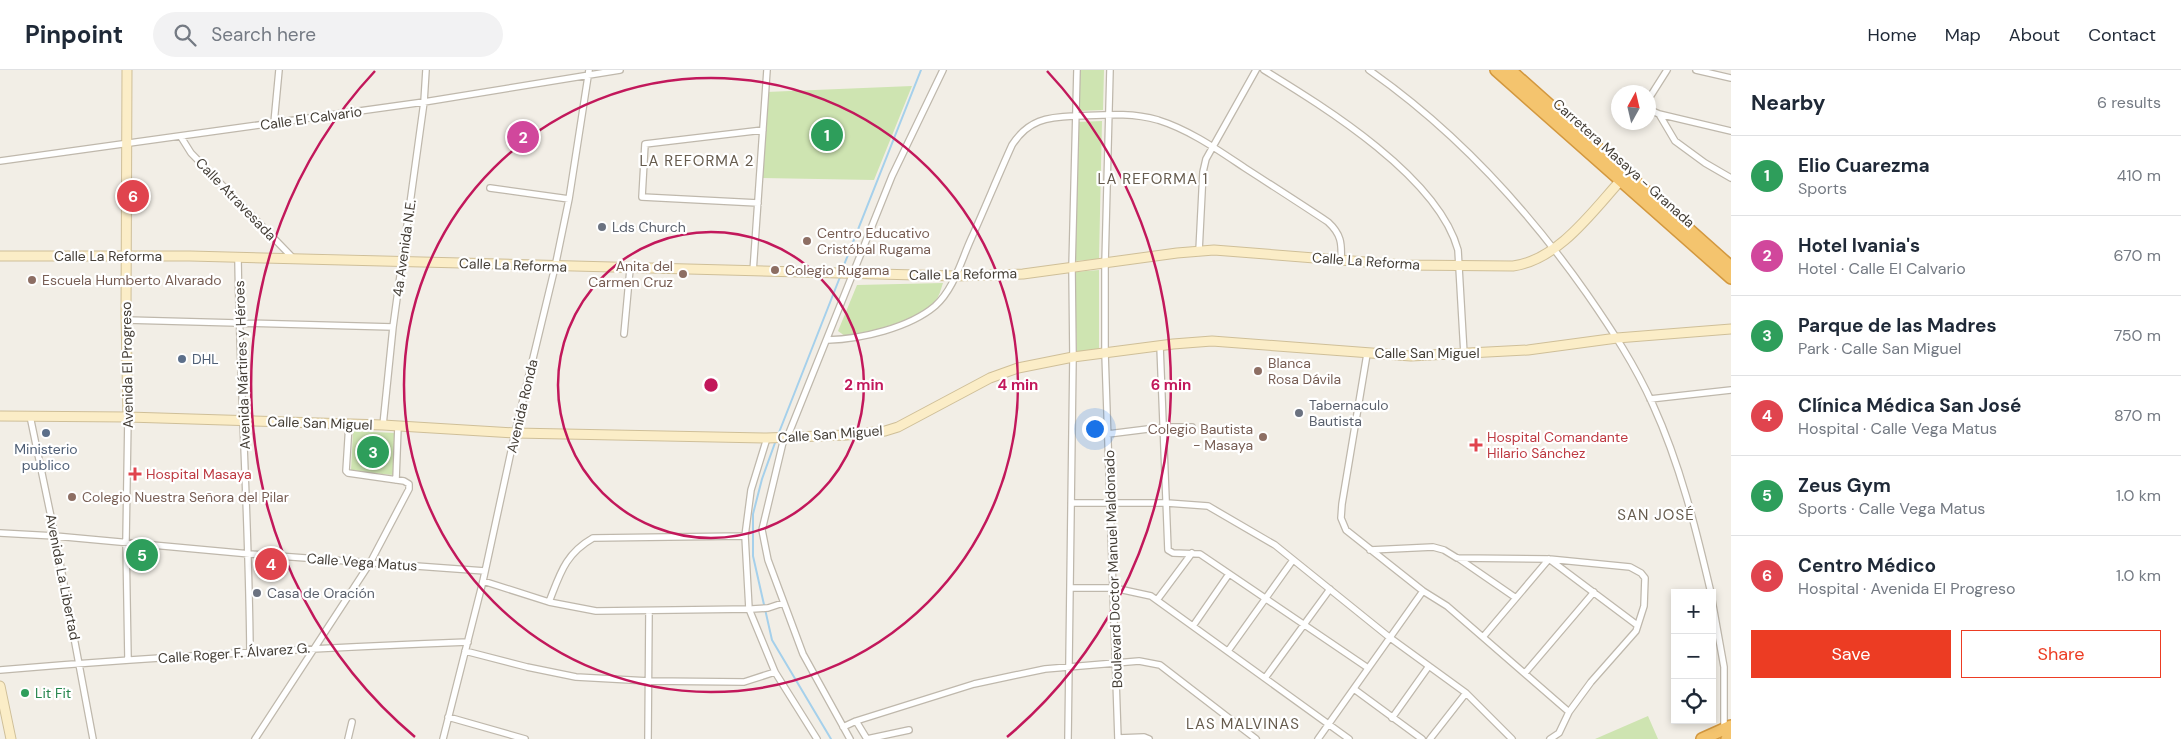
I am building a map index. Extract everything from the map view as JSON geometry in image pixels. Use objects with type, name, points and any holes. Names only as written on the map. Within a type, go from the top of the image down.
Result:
[{"type":"highway","name":"Carretera Masaya - Granada","points":[[1496,70],[1731,278]]},
{"type":"highway","name":"Carretera Masaya - Granada","points":[[1510,70],[1731,267]]},
{"type":"highway","points":[[1702,739],[1728,734]]},
{"type":"street","name":"Avenida El Progreso","points":[[127,70],[126,320],[128,417],[126,541],[128,660]]},
{"type":"street","points":[[274,123],[279,70]]},
{"type":"street","name":"4a Avenida N.E.","points":[[383,425],[393,327],[424,102],[426,70]]},
{"type":"street","name":"Calle El Calvario","points":[[0,161],[424,102],[589,72],[620,70]]},
{"type":"street","points":[[753,272],[767,70]]},
{"type":"street","points":[[850,739],[802,654],[768,560],[762,530],[784,438],[828,340],[852,274],[892,176],[943,70]]},
{"type":"street","points":[[1068,739],[1073,357],[1072,268],[1077,70]]},
{"type":"street","name":"Boulevard Doctor Manuel Maldonado","points":[[1110,70],[1105,264],[1106,353],[1118,739]]},
{"type":"street","points":[[1199,251],[1203,172],[1212,146],[1256,70]]},
{"type":"street","points":[[1264,70],[1343,122],[1380,150],[1420,188],[1444,218],[1454,235],[1460,266],[1464,354]]},
{"type":"street","points":[[1369,70],[1432,120],[1481,164],[1554,247],[1618,338],[1650,399],[1673,457],[1699,542],[1710,589]]},
{"type":"street","points":[[1656,87],[1667,70]]},
{"type":"street","points":[[1696,70],[1731,78]]},
{"type":"street","name":"Avenida Ronda","points":[[443,739],[483,581],[515,433],[555,267],[589,72]]},
{"type":"street","points":[[1656,112],[1731,131]]},
{"type":"street","points":[[828,340],[869,336],[920,315],[935,305],[948,290],[955,276],[1012,145],[1018,136],[1029,126],[1045,118],[1109,114],[1157,120],[1181,129],[1212,146],[1328,222],[1339,233],[1341,239],[1341,260]]},
{"type":"street","points":[[1659,114],[1675,141],[1731,176]]},
{"type":"street","points":[[758,203],[642,197],[645,144],[764,130]]},
{"type":"street","name":"Calle Atravesada","points":[[182,136],[191,153],[294,260]]},
{"type":"street","name":"Calle La Reforma","points":[[0,256],[402,261],[555,267],[955,276],[1023,274],[1214,250],[1403,266],[1524,264],[1554,247],[1570,234],[1621,180]]},
{"type":"street","points":[[490,188],[568,198]]},
{"type":"street","name":"Avenida Mártires y Héroes","points":[[238,258],[239,324],[250,554],[250,652]]},
{"type":"street","points":[[624,334],[630,269]]},
{"type":"street","points":[[126,320],[393,327]]},
{"type":"street","name":"Calle San Miguel","points":[[0,416],[128,417],[383,425],[515,433],[784,438],[885,432],[999,374],[1018,368],[1073,357],[1212,340],[1367,354],[1411,356],[1528,350],[1618,338],[1731,329]]},
{"type":"street","points":[[1160,346],[1168,550],[1173,553],[1192,552],[1200,554],[1368,668]]},
{"type":"street","points":[[1367,354],[1342,504],[1341,518],[1346,530],[1423,591],[1448,606],[1569,712]]},
{"type":"street","points":[[1650,399],[1731,390]]},
{"type":"street","name":"Avenida La Libertad","points":[[30,416],[80,664],[93,739]]},
{"type":"street","points":[[255,739],[370,563],[409,489],[409,484],[396,480],[348,473],[346,471],[349,424]]},
{"type":"street","points":[[396,480],[398,426]]},
{"type":"street","points":[[1108,434],[1164,427],[1192,427]]},
{"type":"street","points":[[768,438],[751,490],[746,536],[750,609],[775,672],[817,739]]},
{"type":"street","points":[[1071,503],[1208,506],[1275,545],[1389,637],[1466,693],[1512,739]]},
{"type":"street","name":"Calle Vega Matus","points":[[0,533],[126,541],[250,554],[484,571]]},
{"type":"street","points":[[549,602],[562,569],[569,557],[580,546],[593,538],[746,536]]},
{"type":"street","points":[[1370,550],[1432,547],[1444,550],[1516,598]]},
{"type":"street","points":[[1157,600],[1192,552]]},
{"type":"street","points":[[1457,558],[1549,559],[1630,567],[1641,573],[1645,578],[1644,606],[1636,631],[1591,682],[1569,712],[1558,733],[1550,739]]},
{"type":"street","points":[[1549,559],[1638,625]]},
{"type":"street","points":[[1483,637],[1549,559]]},
{"type":"street","points":[[1228,651],[1293,560]]},
{"type":"street","points":[[1193,626],[1229,574]]},
{"type":"street","points":[[483,581],[549,602],[596,610],[750,609],[768,608],[782,603]]},
{"type":"street","points":[[1070,588],[1114,588],[1143,592],[1157,600],[1349,739]]},
{"type":"street","points":[[1265,678],[1330,589]]},
{"type":"street","points":[[1318,739],[1423,591]]},
{"type":"street","points":[[1525,673],[1594,592]]},
{"type":"street","points":[[648,739],[649,611]]},
{"type":"street","points":[[1716,617],[1724,667],[1728,734]]},
{"type":"street","name":"Calle Roger F. Álvarez G.","points":[[0,670],[314,648],[468,642]]},
{"type":"street","points":[[465,651],[527,668],[576,677],[648,681],[744,682],[775,672]]},
{"type":"street","points":[[843,726],[974,684],[1045,669],[1116,665],[1139,661],[1160,665],[1256,739]]},
{"type":"street","points":[[1392,718],[1429,666]]},
{"type":"street","points":[[0,686],[11,739]]},
{"type":"street","points":[[1354,689],[1422,739]]},
{"type":"street","points":[[1430,739],[1466,693]]},
{"type":"street","points":[[448,717],[514,738],[525,739]]},
{"type":"street","points":[[856,721],[868,739],[909,730]]},
{"type":"street","points":[[348,739],[352,722]]},
{"type":"street","points":[[1118,739],[1144,737],[1149,739]]},
{"type":"green space","points":[[1080,70],[1104,70],[1103,110],[1078,111]]},
{"type":"green space","points":[[912,86],[874,180],[760,178],[766,92]]},
{"type":"green space","points":[[1102,121],[1099,259],[1075,261],[1077,122]]},
{"type":"green space","points":[[1099,270],[1099,352],[1077,352],[1074,272]]},
{"type":"green space","points":[[943,283],[935,302],[929,308],[907,320],[845,336],[838,331],[857,285]]},
{"type":"green space","points":[[353,431],[395,433],[393,475],[351,471]]},
{"type":"green space","points":[[1648,716],[1658,739],[1595,739]]},
{"type":"waterway","points":[[842,270],[921,70]]},
{"type":"waterway","points":[[778,435],[840,277]]},
{"type":"waterway","points":[[776,440],[762,479],[753,514],[753,556],[772,640],[831,739]]},
{"type":"place","name":"Elio Cuarezma","points":[[827,135]]},
{"type":"place","name":"Hotel Ivania's","points":[[523,137]]},
{"type":"place","name":"Centro Médico","points":[[133,196]]},
{"type":"place","name":"Lds Church","points":[[602,227]]},
{"type":"place","name":"Centro Educativo Cristóbal Rugama","points":[[807,241]]},
{"type":"place","name":"Colegio Rugama","points":[[775,270]]},
{"type":"place","name":"Anita del Carmen Cruz","points":[[683,274]]},
{"type":"place","name":"Escuela Humberto Alvarado","points":[[32,280]]},
{"type":"place","name":"DHL","points":[[182,359]]},
{"type":"place","name":"Blanca Rosa Dávila","points":[[1258,371]]},
{"type":"place","name":"Tabernaculo Bautista","points":[[1299,413]]},
{"type":"place","name":"Ministerio publico","points":[[46,433]]},
{"type":"place","name":"Colegio Bautista - Masaya","points":[[1263,437]]},
{"type":"place","name":"Hospital Comandante Hilario Sánchez","points":[[1476,445]]},
{"type":"place","name":"Parque de las Madres","points":[[373,452]]},
{"type":"place","name":"Hospital Masaya","points":[[135,474]]},
{"type":"place","name":"Colegio Nuestra Señora del Pilar","points":[[72,497]]},
{"type":"place","name":"Zeus Gym","points":[[142,555]]},
{"type":"place","name":"Clínica Médica San José","points":[[271,564]]},
{"type":"place","name":"Casa de Oración","points":[[257,593]]},
{"type":"place","name":"Lit Fit","points":[[25,693]]},
{"type":"district","name":"LA REFORMA 2","points":[[697,161]]},
{"type":"district","name":"LA REFORMA 1","points":[[1153,179]]},
{"type":"district","name":"SAN JOSÉ","points":[[1656,515]]},
{"type":"district","name":"LAS MALVINAS","points":[[1243,724]]}]
